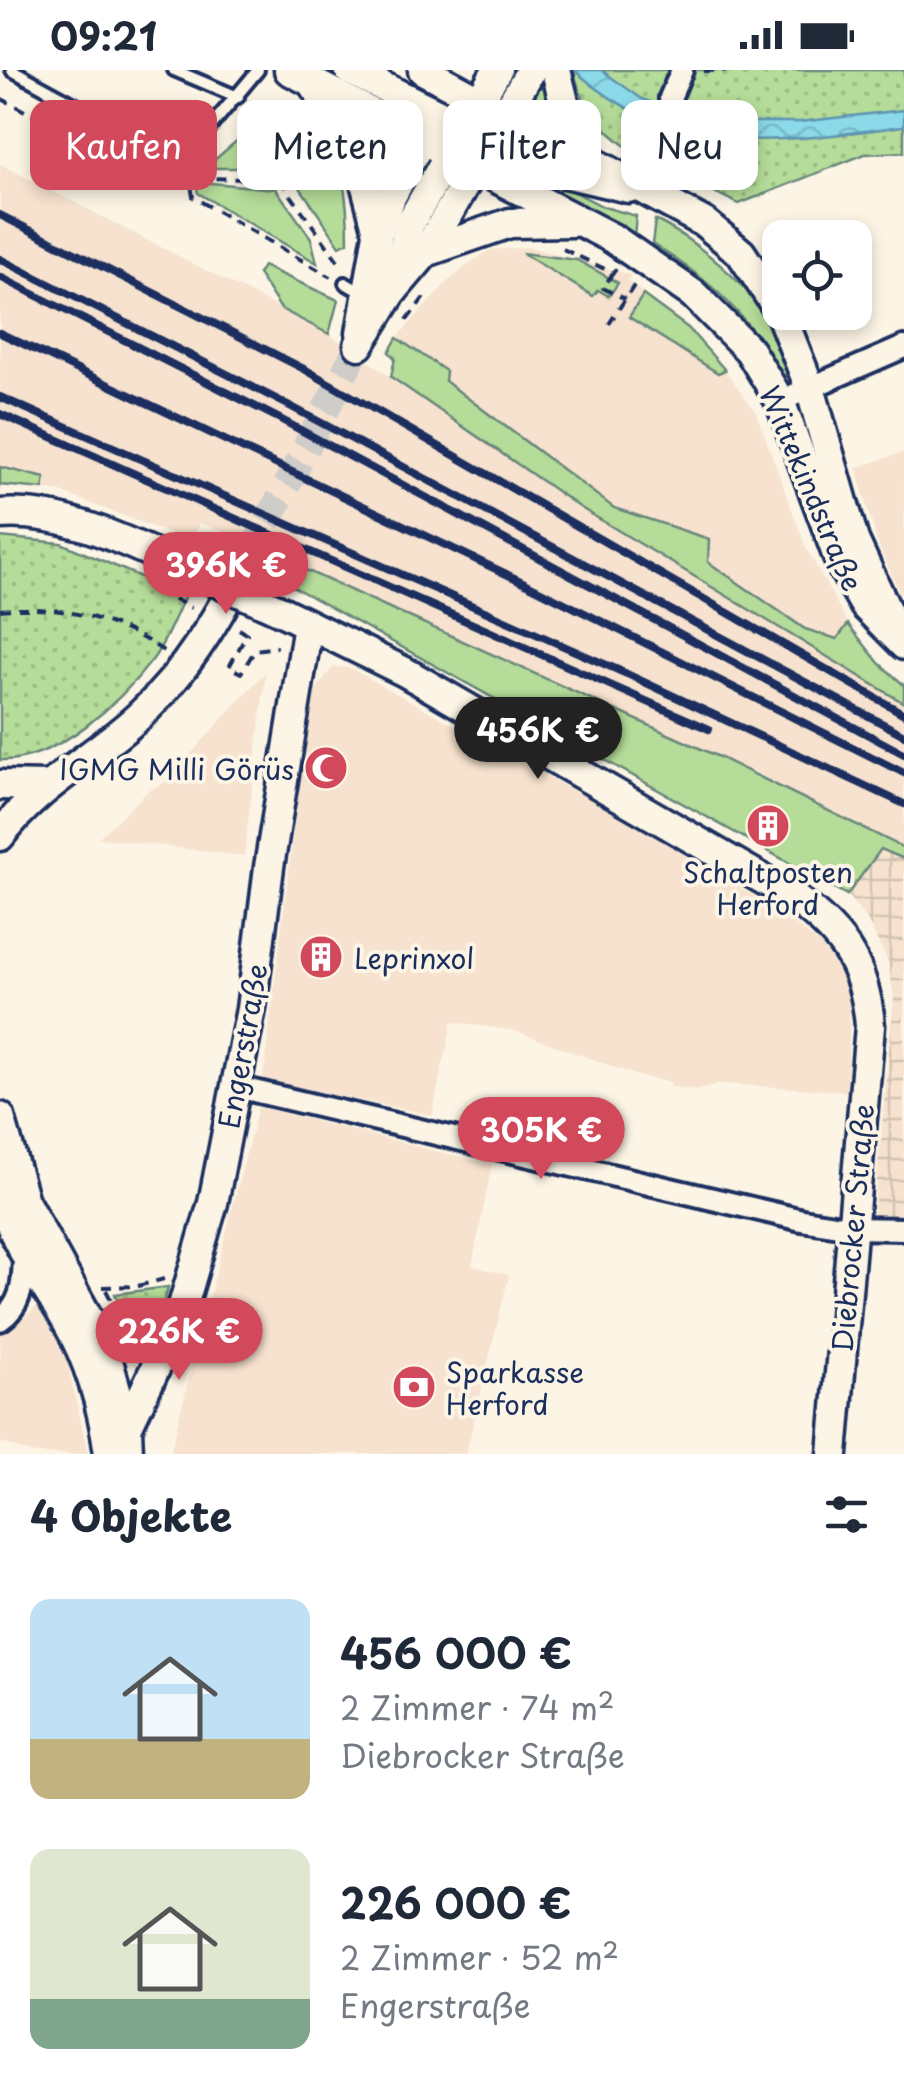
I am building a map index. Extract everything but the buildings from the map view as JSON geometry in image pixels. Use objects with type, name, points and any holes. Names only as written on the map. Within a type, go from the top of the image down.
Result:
[{"type":"main road","name":"Wittekindstraße","points":[[349,70],[443,114]]},
{"type":"main road","name":"Wittekindstraße","points":[[423,70],[456,77],[480,100]]},
{"type":"main road","points":[[480,100],[497,70]]},
{"type":"main road","points":[[517,100],[538,72],[562,100]]},
{"type":"main road","name":"Wittekindstraße","points":[[300,75],[443,147]]},
{"type":"main road","points":[[300,75],[357,152],[378,233]]},
{"type":"main road","points":[[368,290],[378,233],[391,197],[456,77]]},
{"type":"main road","points":[[368,290],[443,167]]},
{"type":"main road","points":[[426,252],[463,190]]},
{"type":"main road","name":"Wittekindstraße","points":[[522,190],[583,223],[624,266],[693,294],[748,350],[780,401],[841,565],[865,606],[903,644]]},
{"type":"main road","name":"Wittekindstraße","points":[[649,190],[725,238],[762,282]]},
{"type":"main road","points":[[368,290],[426,252],[486,229],[526,220],[583,223]]},
{"type":"main road","name":"Wittekindstraße","points":[[787,330],[810,388],[854,540],[903,644]]},
{"type":"main road","name":"Diebrocker Straße","points":[[0,514],[60,521],[104,532],[277,609],[305,635],[404,672],[785,892],[834,928],[863,978],[870,1026],[833,1454]]},
{"type":"main road","points":[[1,832],[49,786],[140,716],[181,671],[219,616],[248,560]]},
{"type":"main road","name":"Engerstraße","points":[[118,1446],[180,1316],[213,1203],[237,1088],[305,635]]},
{"type":"main road","points":[[0,785],[49,786]]},
{"type":"main road","points":[[0,1117],[38,1234],[104,1347],[118,1446]]},
{"type":"main road","points":[[0,1179],[9,1224],[24,1258],[65,1318],[82,1352],[118,1446]]},
{"type":"street","points":[[670,98],[681,71]]},
{"type":"street","points":[[780,401],[904,347]]},
{"type":"street","points":[[237,1088],[802,1220],[853,1228],[904,1228]]},
{"type":"street","points":[[0,1320],[10,1314],[23,1290],[24,1258]]},
{"type":"lane","points":[[12,70],[142,141],[161,146],[207,132],[258,70]]},
{"type":"lane","points":[[174,70],[238,98]]},
{"type":"path","points":[[681,71],[780,70]]},
{"type":"path","points":[[0,98],[30,114]]},
{"type":"path","points":[[193,190],[193,197],[368,290]]},
{"type":"path","points":[[287,190],[341,266],[368,290]]},
{"type":"path","points":[[559,248],[624,266],[638,280],[609,324]]},
{"type":"path","points":[[624,266],[603,288],[625,300]]},
{"type":"path","points":[[399,327],[431,288]]},
{"type":"path","points":[[147,584],[192,608]]},
{"type":"path","points":[[0,610],[38,606],[72,612],[115,624],[165,652]]},
{"type":"path","points":[[237,628],[247,634],[228,666],[241,673],[255,650],[305,635]]},
{"type":"path","points":[[106,1290],[114,1298],[137,1350]]},
{"type":"shaded area","points":[[0,164],[30,180],[30,190],[50,190],[329,334],[581,508],[904,703],[904,848],[719,757],[224,532],[199,523],[192,542],[58,491],[0,486]]},
{"type":"shaded area","points":[[529,247],[631,275],[627,281],[688,328],[713,354],[756,412],[806,548],[848,624],[837,639],[805,629],[707,562],[708,539],[614,508],[445,381],[446,371],[397,338],[446,283],[473,261],[490,250]]},
{"type":"shaded area","points":[[904,452],[904,601],[879,547],[856,468]]},
{"type":"shaded area","points":[[333,667],[350,668],[600,805],[774,908],[820,944],[841,973],[850,1002],[847,1091],[721,1084],[698,1090],[670,1087],[670,1082],[638,1076],[516,1031],[452,1022],[432,1115],[263,1080],[310,697]]},
{"type":"shaded area","points":[[266,671],[244,856],[98,838],[149,790],[188,772],[191,754]]},
{"type":"shaded area","points":[[881,848],[904,859],[904,1219],[873,1220],[894,997],[888,961],[867,920],[847,895]]},
{"type":"shaded area","points":[[258,1107],[492,1165],[472,1266],[509,1275],[466,1454],[170,1454]]},
{"type":"shaded area","points":[[38,1306],[67,1360],[88,1454],[34,1454],[0,1442],[0,1336]]},
{"type":"green space","points":[[574,70],[904,70],[904,152],[865,154],[739,204],[709,190],[758,190],[758,100],[621,100],[621,143],[601,123],[601,100],[582,97]]},
{"type":"green space","points":[[538,84],[546,87],[551,100],[530,100]]},
{"type":"green space","points":[[237,141],[237,168],[217,168],[217,158]]},
{"type":"green space","points":[[217,183],[237,185],[237,190],[277,190],[311,238],[317,263],[197,190],[217,190]]},
{"type":"green space","points":[[302,190],[344,190],[348,242],[340,246]]},
{"type":"green space","points":[[546,190],[571,190],[604,207],[636,216],[634,237]]},
{"type":"green space","points":[[655,220],[696,245],[741,284],[762,310],[762,330],[775,330],[784,354],[786,376],[781,375],[756,334],[726,300],[652,244]]},
{"type":"green space","points":[[522,253],[577,260],[618,283],[609,296],[598,290],[593,296]]},
{"type":"green space","points":[[263,266],[338,300],[329,334],[281,309],[258,274]]},
{"type":"green space","points":[[643,295],[688,328],[725,370],[718,373],[629,317]]},
{"type":"green space","points":[[397,338],[446,371],[445,381],[614,508],[709,539],[708,562],[805,629],[837,639],[848,624],[879,663],[904,685],[904,703],[581,508],[391,377],[395,358],[389,352]]},
{"type":"green space","points":[[0,467],[45,478],[43,489],[0,485]]},
{"type":"green space","points":[[0,537],[61,543],[185,596],[153,659],[105,710],[43,751],[0,760]]},
{"type":"green space","points":[[290,563],[719,757],[904,848],[904,859],[881,849],[847,895],[283,581]]},
{"type":"green space","points":[[168,1287],[159,1324],[146,1354],[115,1294]]},
{"type":"water","points":[[574,70],[601,70],[645,100],[621,100],[621,103]]},
{"type":"water","points":[[904,110],[904,126],[758,139],[758,122],[799,122]]},
{"type":"tunnel","points":[[248,560],[359,345]]},
{"type":"railway","points":[[0,215],[306,370],[904,714]]},
{"type":"railway","points":[[0,259],[288,405],[904,735]]},
{"type":"railway","points":[[0,277],[280,419],[904,754]]},
{"type":"railway","points":[[0,333],[523,582],[904,773]]},
{"type":"railway","points":[[0,397],[627,674],[904,804]]},
{"type":"railway","points":[[0,414],[709,729]]},
{"type":"place","name":"IGMG Milli Görüs","points":[[326,768]]},
{"type":"place","name":"Schaltposten Herford","points":[[768,826]]},
{"type":"place","name":"Leprinxol","points":[[321,957]]},
{"type":"place","name":"Sparkasse Herford","points":[[414,1387]]}]
